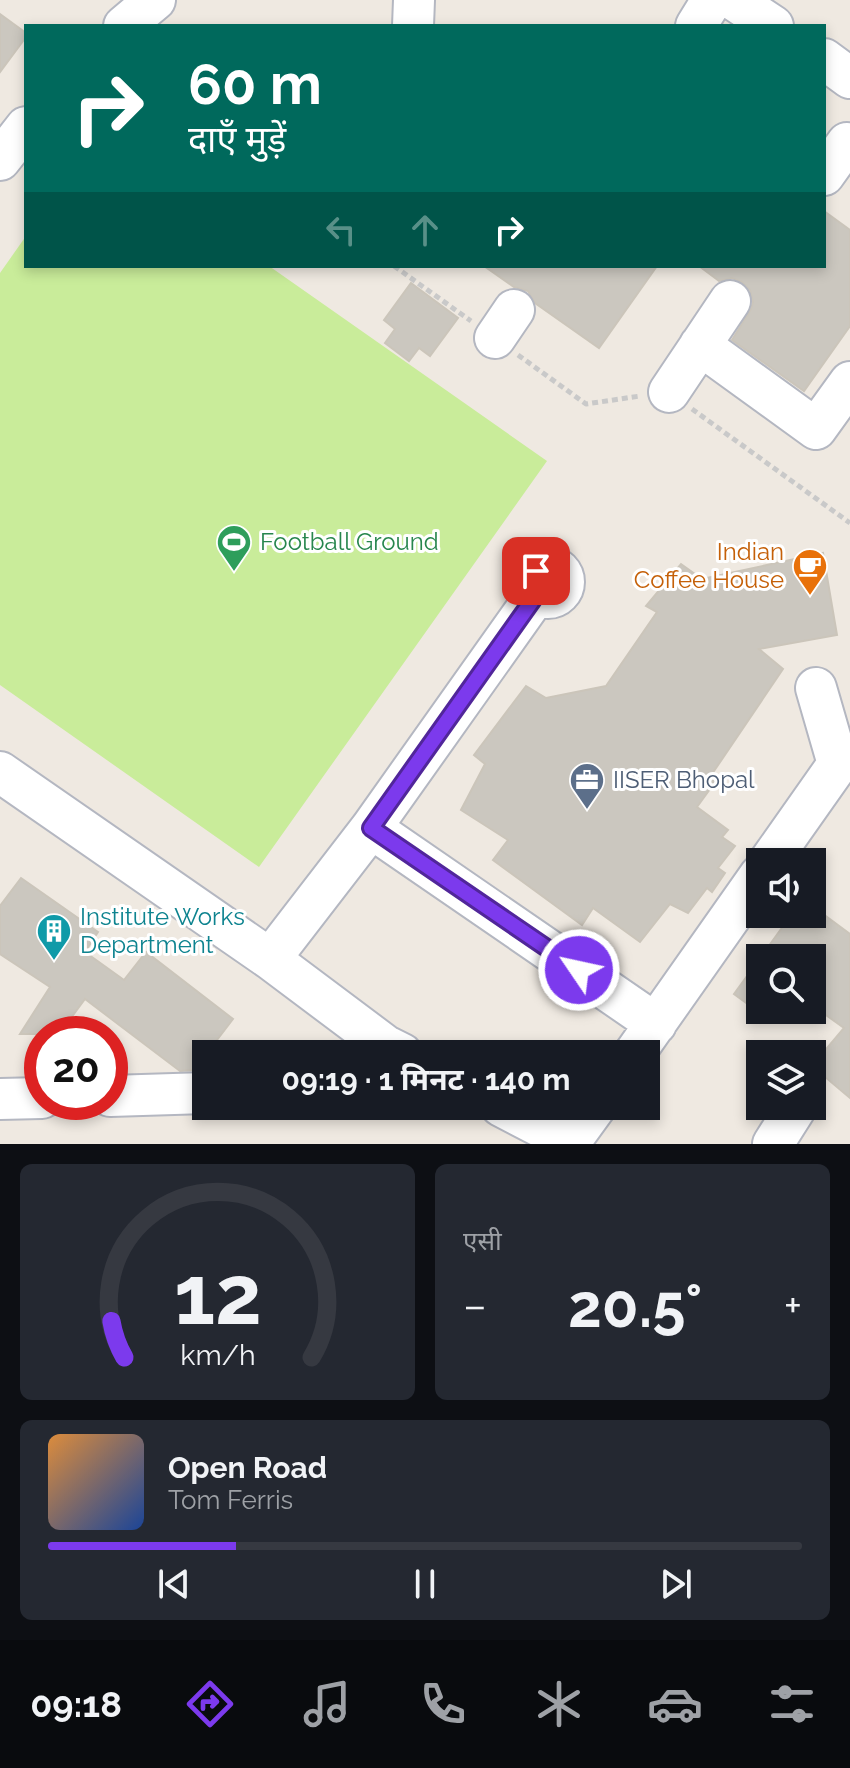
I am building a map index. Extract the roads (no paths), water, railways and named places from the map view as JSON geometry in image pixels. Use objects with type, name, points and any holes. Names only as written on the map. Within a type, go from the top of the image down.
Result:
[{"type":"lane","points":[[126,24],[155,0]]},
{"type":"lane","points":[[413,24],[414,0]]},
{"type":"lane","points":[[697,24],[712,0]]},
{"type":"lane","points":[[734,0],[770,24]]},
{"type":"lane","points":[[826,60],[850,78]]},
{"type":"lane","points":[[0,160],[24,130]]},
{"type":"lane","points":[[826,172],[847,143],[850,145]]},
{"type":"lane","points":[[669,392],[730,301]]},
{"type":"lane","points":[[700,345],[816,429],[850,382]]},
{"type":"lane","points":[[270,959],[371,828],[537,594]]},
{"type":"lane","points":[[779,848],[838,764],[816,688]]},
{"type":"lane","points":[[0,772],[270,959],[369,1040]]},
{"type":"lane","points":[[371,828],[645,1039],[746,895]]},
{"type":"lane","points":[[128,1095],[192,1093]]},
{"type":"lane","points":[[0,1099],[24,1098]]},
{"type":"lane","points":[[528,1120],[572,1143],[587,1120]]},
{"type":"lane","points":[[773,1144],[788,1120]]},
{"type":"place","name":"Football Ground","points":[[234,573]]},
{"type":"place","name":"Indian Coffee House","points":[[810,597]]},
{"type":"place","name":"IISER Bhopal","points":[[587,811]]},
{"type":"place","name":"Institute Works Department","points":[[54,962]]}]
